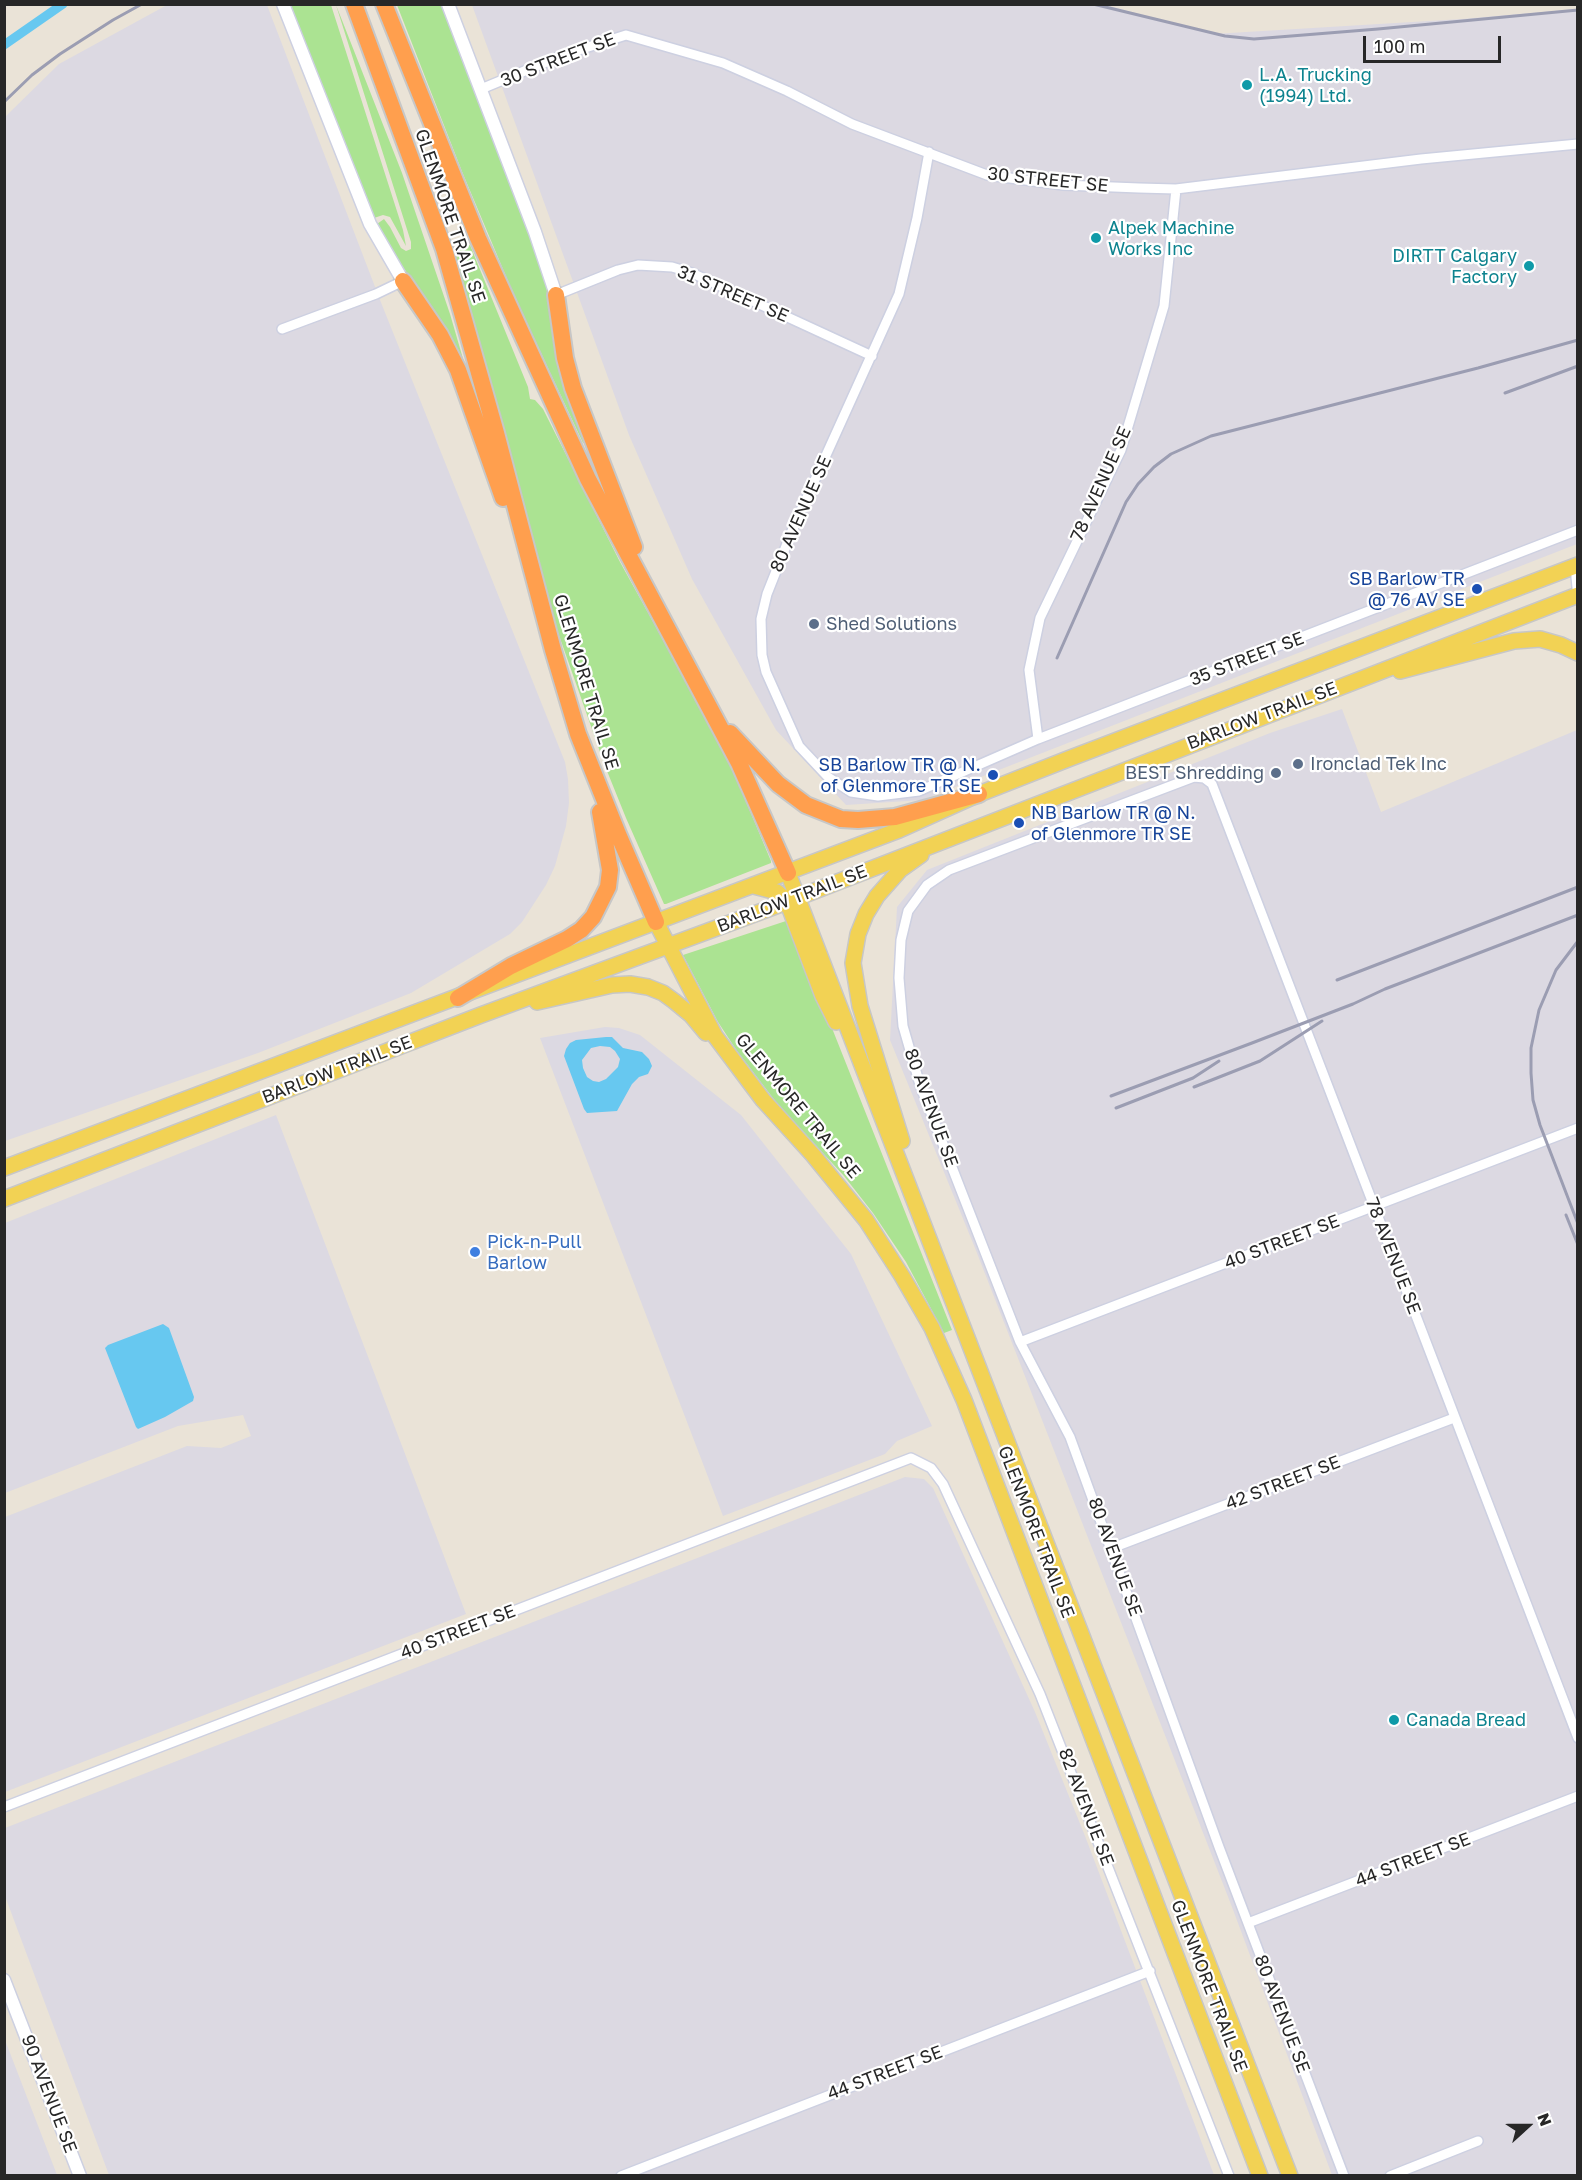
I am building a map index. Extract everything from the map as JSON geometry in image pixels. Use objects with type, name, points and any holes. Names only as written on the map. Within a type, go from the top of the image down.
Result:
[{"type":"highway","name":"GLENMORE TRAIL SE","points":[[354,4],[444,249],[496,433],[553,650],[590,767],[656,922]]},
{"type":"highway","name":"GLENMORE TRAIL SE","points":[[384,4],[478,238],[588,480],[739,763],[788,873]]},
{"type":"highway","points":[[403,281],[440,335],[465,386],[553,650]]},
{"type":"highway","points":[[556,295],[565,358],[573,388],[666,626]]},
{"type":"highway","points":[[714,715],[778,784],[806,805],[841,819],[895,817],[979,794]]},
{"type":"highway","points":[[458,998],[511,966],[581,930],[602,903],[608,887],[610,870],[608,850],[590,767]]},
{"type":"main road","name":"BARLOW TRAIL SE","points":[[4,1168],[788,873],[899,830],[979,794],[1577,567]]},
{"type":"main road","name":"BARLOW TRAIL SE","points":[[4,1199],[481,1015],[792,899],[1364,676],[1577,596]]},
{"type":"main road","points":[[1364,676],[1411,669],[1514,640],[1540,639],[1578,652]]},
{"type":"main road","points":[[918,1209],[909,1166],[860,1006],[853,963],[858,934],[877,896],[900,870],[961,834]]},
{"type":"main road","name":"GLENMORE TRAIL SE","points":[[788,873],[792,899],[823,996],[874,1096],[1290,2175]]},
{"type":"main road","points":[[752,886],[777,892],[792,899]]},
{"type":"main road","name":"GLENMORE TRAIL SE","points":[[656,922],[715,1036],[763,1100],[813,1155],[866,1220],[932,1328],[964,1400],[1260,2175]]},
{"type":"main road","points":[[481,1015],[612,985],[630,984],[648,987],[663,993],[691,1015],[740,1071]]},
{"type":"street","points":[[282,329],[376,294],[403,281],[370,224],[283,4]]},
{"type":"street","points":[[448,4],[535,232],[556,295]]},
{"type":"street","name":"30 STREET SE","points":[[481,89],[563,55],[626,34],[723,63],[787,91],[852,124],[987,175],[1063,184],[1176,189],[1421,159],[1578,144]]},
{"type":"street","name":"80 AVENUE SE","points":[[919,790],[878,796],[851,792],[828,777],[799,746],[770,684],[762,655],[761,619],[767,594],[794,526],[899,294],[917,218],[929,152]]},
{"type":"street","name":"78 AVENUE SE","points":[[1038,740],[1029,669],[1040,618],[1121,450],[1164,306],[1176,189]]},
{"type":"street","name":"31 STREET SE","points":[[556,295],[618,270],[638,265],[672,267],[692,273],[872,356]]},
{"type":"street","name":"35 STREET SE","points":[[919,790],[1038,740],[1578,530]]},
{"type":"street","points":[[1577,567],[1577,596]]},
{"type":"street","name":"80 AVENUE SE","points":[[1204,778],[1194,777],[949,870],[927,885],[908,912],[901,940],[899,978],[903,1026],[920,1085],[1020,1342],[1070,1437],[1248,1923],[1344,2175]]},
{"type":"street","name":"78 AVENUE SE","points":[[1204,778],[1212,784],[1578,1737]]},
{"type":"street","name":"40 STREET SE","points":[[1020,1342],[1578,1128]]},
{"type":"street","name":"42 STREET SE","points":[[1112,1548],[1454,1418]]},
{"type":"street","name":"40 STREET SE","points":[[4,1807],[911,1458]]},
{"type":"street","name":"82 AVENUE SE","points":[[911,1458],[931,1468],[943,1484],[1031,1673],[1065,1754],[1229,2175]]},
{"type":"street","name":"44 STREET SE","points":[[1248,1923],[1578,1796]]},
{"type":"street","name":"44 STREET SE","points":[[621,2175],[1150,1971]]},
{"type":"street","name":"90 AVENUE SE","points":[[4,1980],[80,2175]]},
{"type":"street","points":[[1390,2175],[1478,2141]]},
{"type":"shaded area","points":[[1102,4],[1213,34],[1462,19],[1577,9],[1577,544],[922,800],[846,805],[776,730],[692,579],[629,435],[472,5]]},
{"type":"shaded area","points":[[167,5],[267,5],[382,305],[565,762],[569,803],[566,826],[555,866],[546,885],[522,922],[510,934],[411,993],[258,1053],[5,1141],[5,117],[59,64]]},
{"type":"shaded area","points":[[1342,709],[1381,812],[1577,730],[1577,2175],[1332,2175],[1232,1907],[975,1248],[890,1040],[897,907],[927,870],[1270,733]]},
{"type":"shaded area","points":[[605,1027],[619,1028],[640,1035],[741,1115],[851,1254],[932,1426],[897,1441],[885,1454],[723,1516],[540,1038]]},
{"type":"shaded area","points":[[276,1115],[466,1614],[5,1792],[5,1517],[187,1446],[221,1448],[251,1436],[243,1415],[178,1426],[5,1493],[5,1223]]},
{"type":"shaded area","points":[[905,1477],[924,1479],[933,1488],[1035,1712],[1085,1836],[1214,2175],[109,2175],[5,1896],[5,1828]]},
{"type":"shaded area","points":[[5,2040],[57,2175],[5,2175]]},
{"type":"green space","points":[[288,5],[331,5],[403,230],[406,246],[390,217],[383,215],[374,218]]},
{"type":"green space","points":[[336,5],[402,173],[450,314],[466,369],[433,310],[388,246],[377,224],[384,219],[401,248],[406,251],[411,249],[411,242]]},
{"type":"green space","points":[[397,5],[443,5],[543,269],[586,442],[583,443],[513,293],[463,174]]},
{"type":"green space","points":[[470,245],[528,387],[530,399],[535,400],[543,409],[620,562],[726,754],[771,861],[771,863],[666,904],[664,904],[605,766],[555,624],[463,281],[453,253]]},
{"type":"green space","points":[[789,920],[952,1330],[944,1333],[906,1262],[873,1213],[844,1176],[776,1102],[737,1051],[718,1022],[683,955]]},
{"type":"water","points":[[612,1037],[623,1048],[642,1052],[649,1059],[652,1066],[648,1074],[639,1077],[632,1084],[617,1111],[587,1113],[584,1109],[564,1056],[570,1043],[576,1040]],"holes":[[[610,1047],[620,1059],[618,1067],[606,1079],[599,1082],[593,1081],[587,1077],[582,1060],[591,1048]]]},
{"type":"water","points":[[163,1324],[169,1328],[194,1397],[193,1401],[165,1417],[138,1429],[105,1348]]},
{"type":"waterway","points":[[4,45],[63,4]]},
{"type":"railway","points":[[4,102],[32,75],[60,54],[142,4]]},
{"type":"railway","points":[[1093,4],[1225,36],[1254,39],[1578,10]]},
{"type":"railway","points":[[1057,658],[1126,502],[1138,484],[1154,467],[1171,454],[1211,436],[1578,340]]},
{"type":"railway","points":[[1505,393],[1578,366]]},
{"type":"railway","points":[[1337,980],[1578,887]]},
{"type":"railway","points":[[1111,1096],[1578,915]]},
{"type":"railway","points":[[1578,941],[1556,970],[1539,1010],[1531,1048],[1533,1100],[1540,1125],[1578,1224]]},
{"type":"railway","points":[[1194,1087],[1260,1061],[1322,1021]]},
{"type":"railway","points":[[1116,1108],[1193,1078],[1219,1061]]},
{"type":"railway","points":[[1566,1215],[1578,1245]]},
{"type":"place","name":"L.A. Trucking (1994) Ltd.","points":[[1247,85]]},
{"type":"place","name":"Alpek Machine Works Inc","points":[[1096,238]]},
{"type":"place","name":"DIRTT Calgary Factory","points":[[1529,266]]},
{"type":"place","name":"SB Barlow TR @ 76 AV SE","points":[[1477,589]]},
{"type":"place","name":"Shed Solutions","points":[[814,624]]},
{"type":"place","name":"Ironclad Tek Inc","points":[[1298,764]]},
{"type":"place","name":"BEST Shredding","points":[[1276,773]]},
{"type":"place","name":"SB Barlow TR @ N. of Glenmore TR SE","points":[[993,775]]},
{"type":"place","name":"NB Barlow TR @ N. of Glenmore TR SE","points":[[1019,823]]},
{"type":"place","name":"Pick-n-Pull Barlow","points":[[475,1252]]},
{"type":"place","name":"Canada Bread","points":[[1394,1720]]}]
